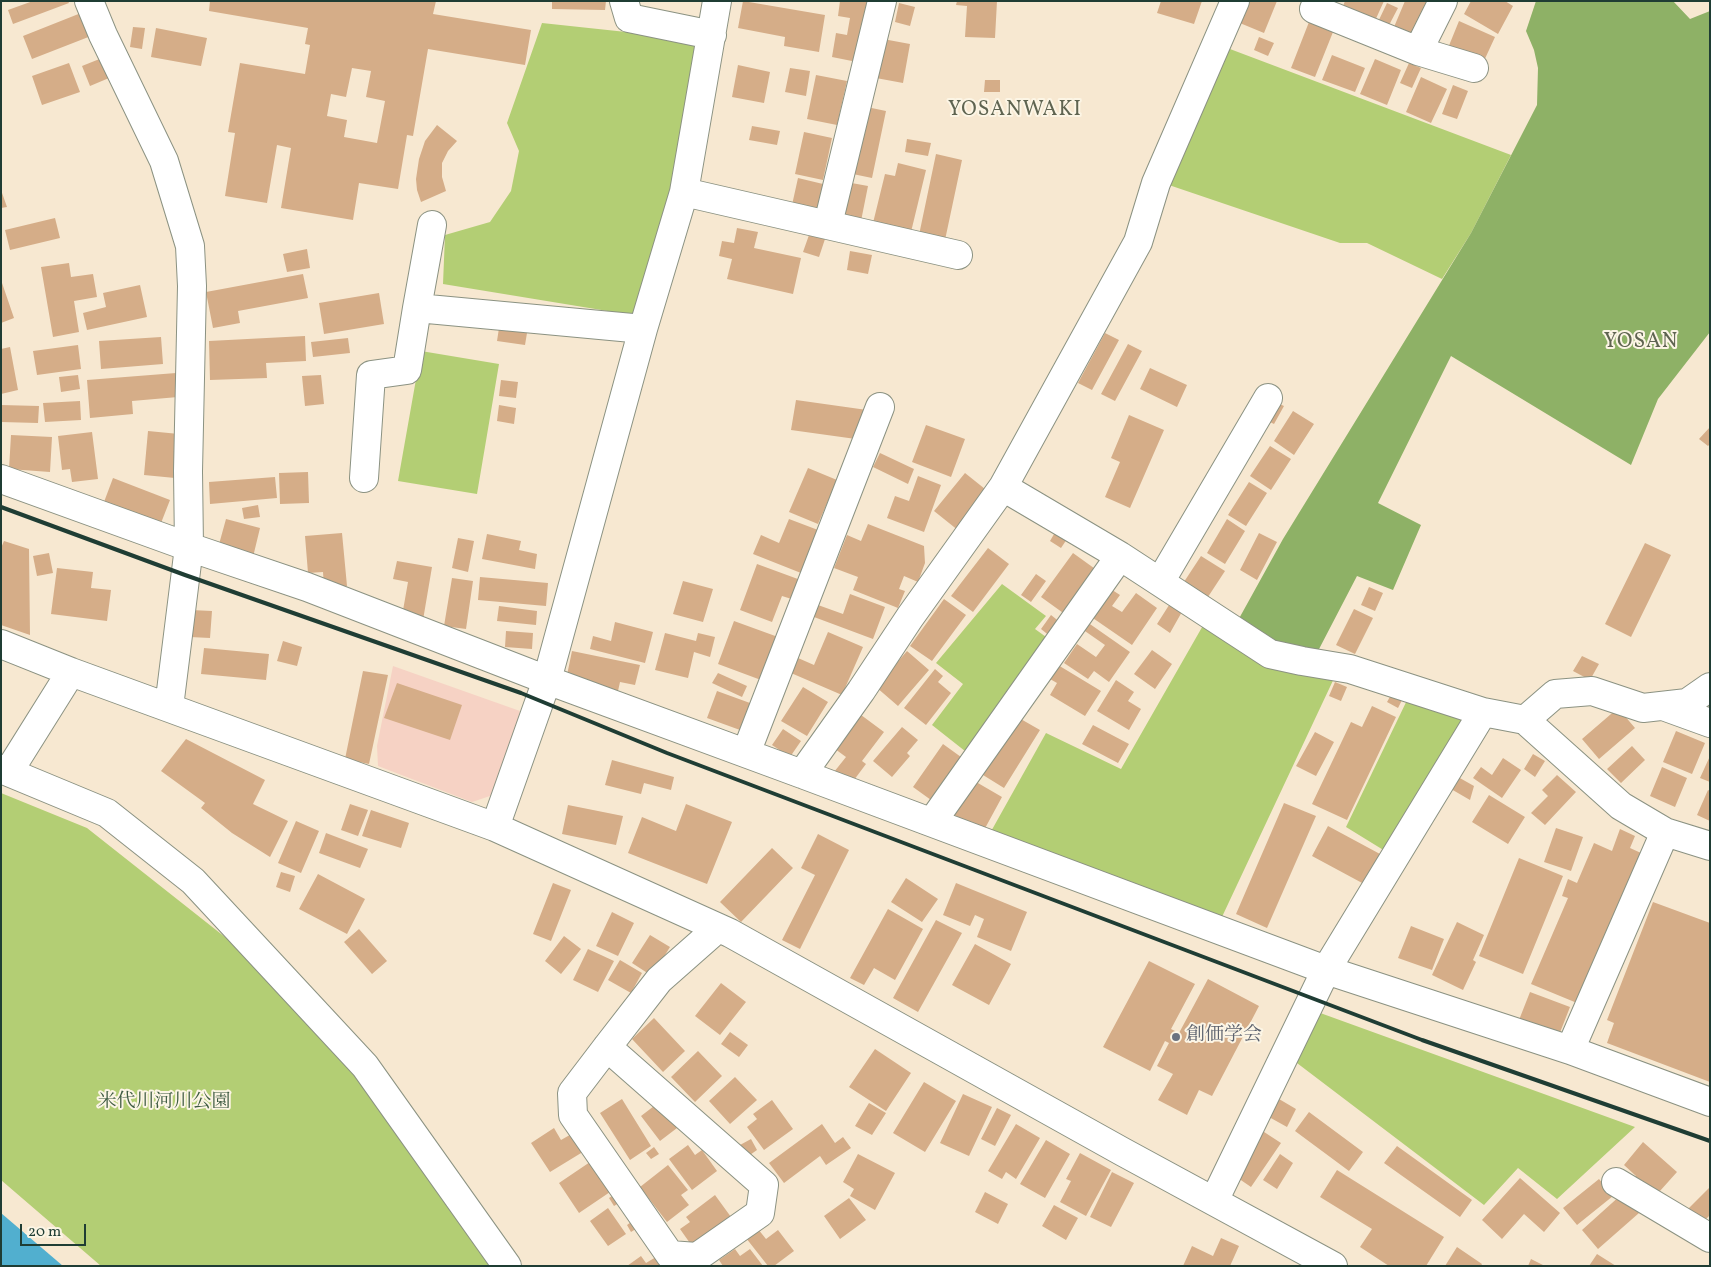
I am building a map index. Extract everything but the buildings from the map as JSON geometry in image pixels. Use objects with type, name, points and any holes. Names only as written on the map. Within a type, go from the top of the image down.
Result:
[{"type":"street","points":[[89,1],[103,35],[164,161],[190,246],[192,286],[188,471],[189,547],[168,707]]},
{"type":"street","points":[[624,1],[630,18],[712,35]]},
{"type":"street","points":[[495,827],[547,680],[643,329],[684,192],[717,1]]},
{"type":"street","points":[[828,224],[882,1]]},
{"type":"street","points":[[802,774],[861,691],[910,617],[1003,487],[1138,242],[1156,182],[1235,1]]},
{"type":"street","points":[[1318,1],[1314,10],[1418,51],[1474,68]]},
{"type":"street","points":[[1418,51],[1443,1]]},
{"type":"street","points":[[684,192],[958,254]]},
{"type":"street","points":[[364,478],[371,375],[407,370],[432,225]]},
{"type":"street","points":[[418,308],[643,329]]},
{"type":"street","points":[[1160,582],[1268,398]]},
{"type":"street","points":[[746,753],[880,407]]},
{"type":"street","points":[[1,479],[189,547],[307,587],[547,680],[1326,970],[1570,1050],[1710,1102]]},
{"type":"street","points":[[1003,487],[1120,556],[1270,654],[1350,668],[1483,712],[1525,720],[1621,806],[1665,832],[1710,846]]},
{"type":"street","points":[[932,822],[1120,556]]},
{"type":"street","points":[[1,644],[71,672],[495,827],[718,928],[1333,1266]]},
{"type":"street","points":[[71,672],[5,770],[107,813],[193,881],[365,1066],[507,1266]]},
{"type":"street","points":[[1525,720],[1555,694],[1592,691],[1644,708],[1687,703],[1710,687]]},
{"type":"street","points":[[1663,706],[1710,723]]},
{"type":"street","points":[[1214,1201],[1326,970],[1483,712]]},
{"type":"street","points":[[1570,1050],[1665,832]]},
{"type":"street","points":[[607,1047],[764,1185],[760,1213],[698,1257],[670,1254],[573,1115],[572,1093],[607,1047],[659,980],[718,928]]},
{"type":"street","points":[[1616,1182],[1710,1238]]},
{"type":"shaded area","points":[[393,666],[520,711],[499,793],[472,802],[378,766],[377,746]]},
{"type":"green space","points":[[1536,1],[1673,1],[1690,19],[1710,11],[1710,332],[1658,399],[1631,465],[1451,356],[1378,503],[1421,525],[1393,590],[1357,576],[1318,651],[1270,645],[1236,624],[1283,539],[1471,233],[1537,105],[1538,68],[1534,50],[1526,31]]},
{"type":"green space","points":[[542,23],[701,40],[678,191],[638,316],[443,284],[445,235],[490,222],[511,191],[519,151],[507,123]]},
{"type":"green space","points":[[1222,46],[1511,155],[1471,233],[1442,279],[1367,243],[1340,243],[1163,183]]},
{"type":"green space","points":[[421,351],[499,364],[477,494],[398,481]]},
{"type":"green space","points":[[1002,584],[1046,616],[1035,629],[1053,642],[970,755],[932,725],[963,684],[936,663]]},
{"type":"green space","points":[[1205,622],[1337,672],[1221,919],[989,835],[1046,733],[1121,769]]},
{"type":"green space","points":[[1410,694],[1468,715],[1385,851],[1346,827]]},
{"type":"green space","name":"米代川河川公園","points":[[1,793],[87,828],[230,941],[362,1075],[501,1266],[101,1266],[1,1180]]},
{"type":"green space","points":[[1312,1010],[1635,1127],[1557,1199],[1518,1168],[1484,1205],[1293,1060]]},
{"type":"water","points":[[1,1213],[63,1266],[1,1266]]},
{"type":"railway","points":[[1,507],[185,575],[521,693],[667,753],[1422,1040],[1710,1141]]},
{"type":"place","name":"創価学会","points":[[1176,1037]]},
{"type":"district","name":"YOSANWAKI","points":[[1015,111]]},
{"type":"district","name":"YOSAN","points":[[1641,343]]}]
